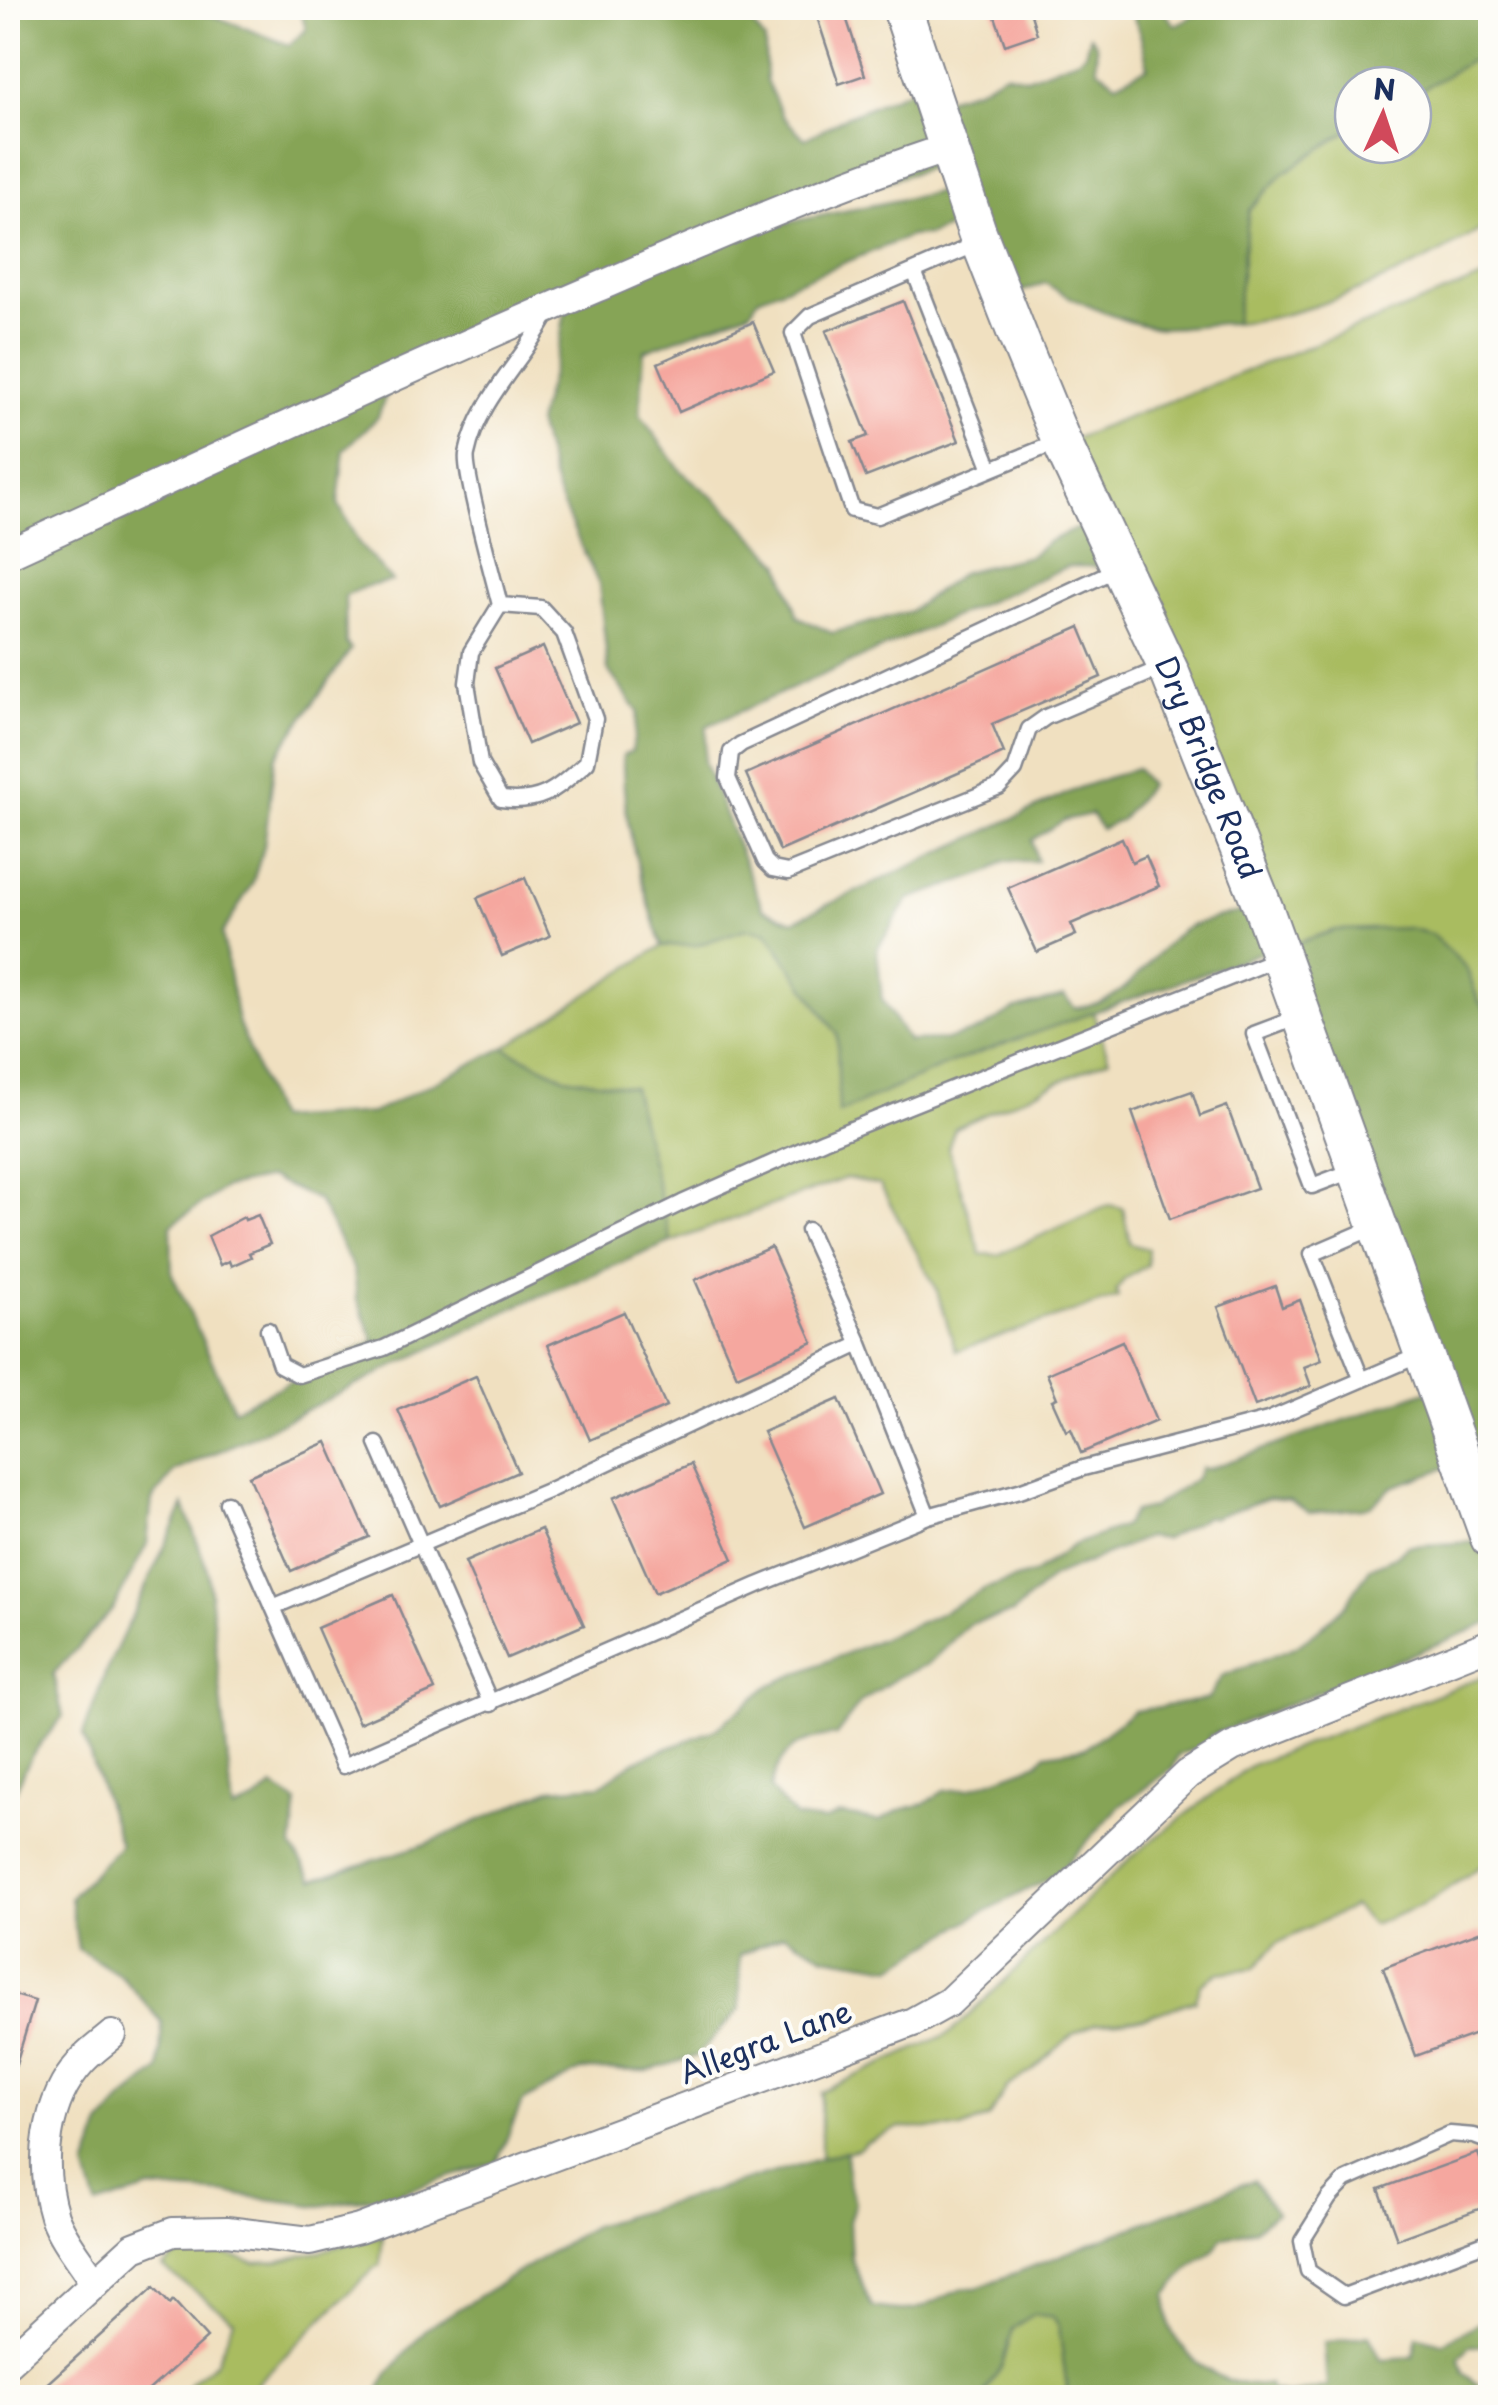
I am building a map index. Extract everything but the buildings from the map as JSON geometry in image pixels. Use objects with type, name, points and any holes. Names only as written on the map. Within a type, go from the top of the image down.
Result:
[{"type":"street","name":"Dry Bridge Road","points":[[902,8],[981,242],[1061,441],[1167,666],[1281,957],[1490,1538]]},
{"type":"street","points":[[8,554],[550,308],[849,182],[948,148]]},
{"type":"street","name":"Allegra Lane","points":[[8,2362],[134,2247],[173,2232],[227,2231],[310,2240],[359,2229],[913,2022],[949,2002],[1188,1774],[1232,1747],[1490,1644]]},
{"type":"street","points":[[95,2282],[55,2219],[46,2179],[46,2144],[58,2096],[82,2062],[112,2035]]},
{"type":"lane","points":[[981,242],[810,316],[792,333],[852,510],[877,516],[1061,441]]},
{"type":"lane","points":[[914,271],[998,467]]},
{"type":"lane","points":[[500,605],[541,608],[564,634],[595,720],[587,762],[560,785],[528,802],[500,799],[480,763],[466,683],[471,652],[500,605],[466,456],[488,402],[532,342],[550,308]]},
{"type":"lane","points":[[1122,566],[731,752],[728,778],[765,862],[773,870],[788,872],[999,788],[1015,770],[1029,729],[1037,723],[1167,666]]},
{"type":"lane","points":[[268,1330],[280,1364],[299,1374],[384,1348],[682,1203],[824,1140],[1281,957]]},
{"type":"lane","points":[[1302,1016],[1254,1034],[1312,1186],[1358,1169]]},
{"type":"lane","points":[[1361,1378],[1312,1254],[1378,1226]]},
{"type":"lane","points":[[808,1230],[860,1344],[928,1516]]},
{"type":"lane","points":[[273,1607],[552,1489],[860,1344]]},
{"type":"lane","points":[[227,1503],[343,1766],[758,1585],[928,1516],[1084,1468],[1268,1420],[1423,1354]]},
{"type":"lane","points":[[377,1444],[491,1704]]},
{"type":"lane","points":[[1490,2142],[1450,2134],[1346,2180],[1329,2198],[1302,2241],[1308,2271],[1344,2296],[1490,2241]]},
{"type":"green space","points":[[8,8],[168,8],[214,16],[289,45],[306,30],[300,8],[734,8],[765,41],[766,80],[783,117],[805,139],[925,83],[935,101],[977,89],[1005,73],[1027,78],[1079,58],[1085,53],[1090,35],[1096,44],[1097,68],[1116,83],[1148,67],[1129,8],[1161,8],[1175,25],[1200,8],[1490,8],[1490,49],[1433,83],[1433,65],[1333,65],[1333,140],[1284,173],[1249,210],[1235,323],[1172,328],[1135,323],[1102,312],[1045,283],[1004,298],[969,220],[929,235],[910,236],[758,298],[751,311],[644,351],[640,415],[681,471],[725,507],[780,563],[798,617],[832,633],[910,611],[963,572],[1030,556],[1049,541],[1098,519],[1111,567],[1068,566],[707,726],[704,762],[763,909],[793,921],[1081,787],[1136,768],[1149,785],[1121,820],[1101,829],[1091,814],[1065,820],[1032,840],[1037,861],[1004,861],[989,872],[909,899],[877,949],[882,999],[908,1041],[946,1040],[982,1029],[1013,1010],[1064,996],[1075,1008],[1109,999],[1186,928],[1254,908],[1277,947],[948,1064],[839,1113],[837,1034],[767,932],[746,929],[697,945],[662,946],[634,852],[625,804],[623,755],[632,751],[638,712],[608,670],[599,585],[558,495],[537,423],[558,351],[567,301],[392,378],[378,417],[344,450],[338,503],[359,544],[392,581],[345,596],[346,643],[351,649],[275,758],[264,847],[252,884],[222,934],[238,1022],[276,1119],[372,1113],[504,1048],[565,1077],[633,1087],[671,1242],[519,1305],[175,1471],[152,1500],[147,1544],[113,1609],[53,1674],[63,1716],[32,1755],[8,1807]],"holes":[[[953,160],[958,188],[711,238]],[[270,1178],[318,1200],[354,1270],[357,1299],[374,1341],[234,1409],[172,1274],[171,1225],[226,1187]]]},
{"type":"green space","points":[[1490,49],[1490,224],[1367,287],[1299,311],[1235,323],[1249,210],[1284,173],[1333,140],[1333,165],[1433,165],[1433,83]]},
{"type":"green space","points":[[1490,275],[1490,1016],[1478,1000],[1466,967],[1335,930],[1277,949],[1068,441]]},
{"type":"green space","points":[[1408,928],[1431,934],[1466,967],[1478,1000],[1490,1016],[1490,1623],[1209,1736],[1208,1744],[1178,1755],[1173,1768],[1120,1806],[1056,1875],[976,1916],[893,1967],[825,1956],[784,1934],[740,1955],[740,2009],[697,2056],[647,2071],[581,2070],[522,2102],[497,2162],[399,2193],[320,2206],[150,2189],[97,2206],[86,2168],[101,2125],[123,2100],[159,2070],[162,2022],[121,1976],[78,1949],[70,1898],[120,1845],[83,1735],[106,1671],[184,1505],[208,1572],[233,1810],[252,1803],[273,1787],[297,1802],[292,1847],[313,1880],[426,1844],[550,1789],[601,1785],[635,1761],[716,1729],[770,1685],[935,1616],[986,1588],[1035,1573],[1073,1545],[1124,1526],[1133,1512],[1151,1508],[1196,1478],[1201,1468],[1208,1469],[1432,1389],[1279,950],[1335,930]],"holes":[[[1462,1462],[1474,1542],[1407,1546],[1397,1556],[1370,1568],[1346,1604],[1317,1631],[1295,1647],[1222,1676],[1208,1699],[1134,1711],[1085,1748],[1046,1754],[1038,1763],[970,1788],[944,1791],[923,1804],[879,1821],[840,1814],[823,1821],[795,1817],[770,1789],[779,1764],[792,1749],[810,1740],[836,1735],[861,1702],[898,1677],[928,1664],[969,1624],[1013,1613],[1053,1577],[1147,1537],[1165,1539],[1208,1516],[1269,1498],[1289,1500],[1310,1513],[1364,1508],[1392,1487]]]},
{"type":"green space","points":[[746,929],[767,932],[838,1034],[839,1113],[948,1064],[1093,1012],[1109,1059],[955,1128],[948,1148],[981,1254],[998,1255],[1109,1205],[1123,1208],[1130,1244],[1148,1249],[1147,1265],[1124,1280],[1116,1290],[1118,1297],[956,1351],[936,1288],[880,1185],[846,1178],[671,1242],[633,1088],[565,1077],[504,1048],[662,946],[697,945]]},
{"type":"green space","points":[[1490,1674],[1490,1860],[1425,1904],[1372,1925],[1354,1906],[1276,1944],[1254,1968],[1218,1973],[1201,1984],[1196,2000],[1144,2018],[1094,2024],[1073,2034],[1033,2070],[1007,2087],[990,2117],[961,2129],[899,2128],[859,2149],[821,2159],[821,2092],[952,2032],[1132,1856],[1251,1765]]},
{"type":"green space","points":[[846,2151],[848,2180],[855,2202],[849,2222],[851,2258],[872,2307],[922,2307],[1253,2180],[1276,2213],[1255,2229],[1222,2238],[1167,2295],[1170,2327],[1198,2363],[1225,2379],[1269,2384],[1271,2390],[1289,2395],[1327,2386],[1324,2343],[1369,2335],[1381,2359],[1413,2357],[1417,2336],[1442,2343],[1490,2317],[1490,2346],[1469,2346],[1459,2358],[1463,2373],[1490,2397],[1068,2397],[1059,2326],[1053,2317],[1033,2314],[1013,2329],[1002,2366],[982,2397],[375,2397],[389,2372],[426,2329],[593,2226]]},
{"type":"green space","points":[[383,2235],[380,2266],[258,2382],[251,2397],[181,2397],[191,2382],[216,2363],[234,2320],[163,2268],[189,2244],[255,2263],[277,2262]]},
{"type":"green space","points":[[1032,2314],[1053,2317],[1059,2326],[1068,2397],[982,2398],[1002,2366],[1013,2328]]}]
